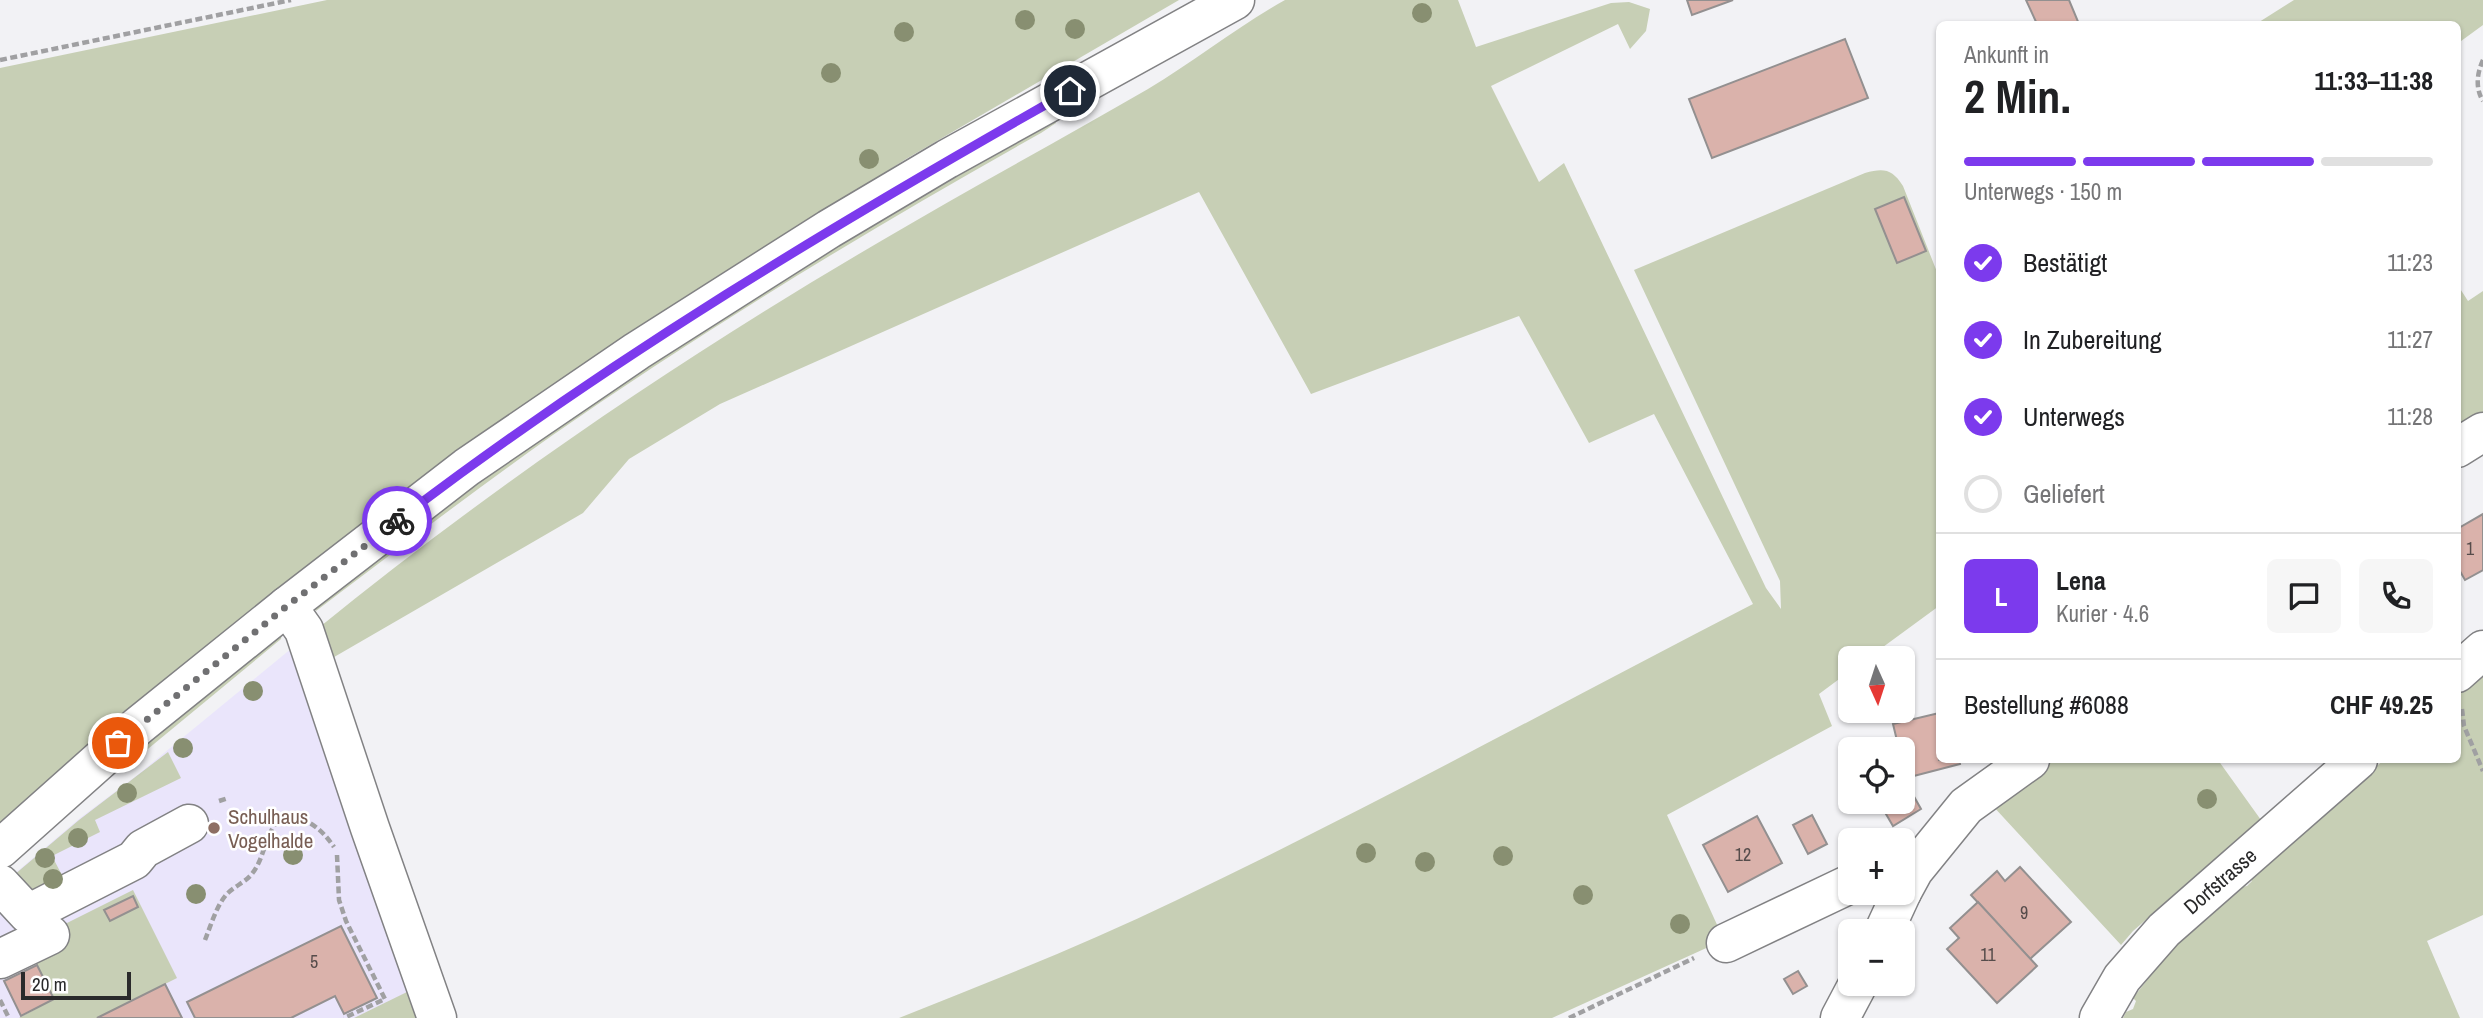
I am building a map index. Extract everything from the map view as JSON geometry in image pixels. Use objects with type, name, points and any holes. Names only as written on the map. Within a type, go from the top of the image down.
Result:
[{"type":"street","points":[[0,849],[138,726],[287,606],[467,467],[711,302],[829,229],[947,159],[1235,0]]},
{"type":"street","points":[[2461,446],[2483,432]]},
{"type":"street","points":[[287,606],[304,630],[437,1018]]},
{"type":"street","points":[[2461,669],[2483,650]]},
{"type":"street","points":[[1915,869],[1966,806],[2025,763]]},
{"type":"street","name":"Dorfstrasse","points":[[2099,1018],[2122,978],[2158,936],[2355,763]]},
{"type":"street","points":[[0,884],[28,914],[134,860],[143,849],[189,824]]},
{"type":"street","points":[[1726,943],[1838,890]]},
{"type":"street","points":[[0,959],[50,935]]},
{"type":"street","points":[[1840,1018],[1852,996]]},
{"type":"path","points":[[0,60],[291,0]]},
{"type":"path","points":[[2483,60],[2477,86],[2483,101]]},
{"type":"path","points":[[2461,716],[2483,771]]},
{"type":"path","points":[[220,800],[229,798]]},
{"type":"path","points":[[205,940],[217,909],[226,895],[251,875],[260,861],[271,828],[281,817],[294,816],[309,821],[324,833],[337,852],[339,900],[346,921],[385,999],[344,1018]]},
{"type":"path","points":[[1569,1018],[1726,943]]},
{"type":"path","points":[[0,1000],[9,1018]]},
{"type":"shaded area","name":"Schulhaus Vogelhalde","points":[[292,648],[426,1018],[0,1018],[0,886],[80,818],[136,776]]},
{"type":"green space","points":[[327,0],[1179,0],[906,159],[656,320],[117,721],[0,823],[0,68]]},
{"type":"green space","points":[[1285,0],[1458,0],[1476,47],[1611,3],[1629,2],[1650,9],[1646,31],[1630,49],[1618,24],[1491,86],[1539,182],[1564,163],[1766,588],[1781,609],[1780,581],[1634,270],[1865,173],[1887,171],[1903,186],[1936,269],[1936,608],[1884,646],[1838,646],[1838,680],[1819,694],[1832,726],[1667,815],[1724,940],[1552,1018],[899,1018],[1074,947],[1250,865],[1753,604],[1654,414],[1589,443],[1519,316],[1311,394],[1199,192],[720,404],[629,459],[583,513],[329,660],[316,630],[451,525],[591,425],[807,285],[1182,67]]},
{"type":"green space","points":[[2294,0],[2483,0],[2483,25],[2461,41],[2461,21],[2261,21]]},
{"type":"green space","points":[[1054,118],[1056,123],[1041,133],[792,279],[610,396],[491,480],[316,611],[316,605],[446,504],[550,430],[787,274]]},
{"type":"green space","points":[[2461,290],[2468,301],[2483,291],[2483,415],[2461,430]]},
{"type":"green space","points":[[282,633],[281,639],[120,772],[115,772],[114,768]]},
{"type":"green space","points":[[2483,674],[2483,915],[2427,941],[2460,1018],[2123,1018],[2126,1012],[2133,1009],[2136,1001],[2133,998],[2172,948],[2237,888],[2247,886],[2252,881],[2250,876],[2363,777],[2371,775],[2375,771],[2373,769],[2380,763],[2461,763],[2461,692]]},
{"type":"green space","points":[[168,752],[181,778],[95,820],[100,832],[52,856],[65,881],[35,893],[14,875],[79,820]]},
{"type":"green space","points":[[2050,763],[2220,763],[2261,820],[2133,931],[2121,945],[1992,805]]},
{"type":"green space","points":[[133,890],[177,978],[97,1018],[19,1018],[54,999],[35,962],[51,931]]},
{"type":"green space","points":[[409,991],[419,1018],[354,1018]]},
{"type":"building","points":[[1687,0],[1733,0],[1692,15]]},
{"type":"building","points":[[2026,0],[2069,0],[2078,21],[2036,21]]},
{"type":"building","points":[[1845,39],[1868,98],[1712,158],[1689,99]]},
{"type":"building","points":[[1904,197],[1926,251],[1897,263],[1875,209]]},
{"type":"building","points":[[2483,514],[2483,570],[2465,580],[2461,573],[2461,527]]},
{"type":"building","points":[[1936,714],[1936,763],[1960,764],[1915,776],[1915,737],[1896,737],[1893,724],[1915,723],[1915,719]]},
{"type":"building","points":[[1915,798],[1921,809],[1915,813]]},
{"type":"building","points":[[1886,814],[1913,814],[1893,826]]},
{"type":"building","points":[[1812,815],[1827,844],[1808,854],[1793,825]]},
{"type":"building","points":[[1757,816],[1782,863],[1728,892],[1703,845]]},
{"type":"building","points":[[2020,867],[2071,922],[2030,959],[1971,895],[1997,871],[2005,881]]},
{"type":"building","points":[[133,896],[138,907],[110,921],[104,910]]},
{"type":"building","points":[[1978,902],[2037,966],[1997,1003],[1947,949],[1959,938],[1950,928]]},
{"type":"building","points":[[341,926],[377,998],[344,1014],[335,996],[291,1018],[195,1018],[187,1002]]},
{"type":"building","points":[[37,965],[54,999],[21,1016],[4,981]]},
{"type":"building","points":[[1798,971],[1807,986],[1793,994],[1784,979]]},
{"type":"building","points":[[165,984],[182,1018],[97,1018]]},
{"type":"way so far","points":[[118,743],[397,521]]},
{"type":"place","name":"Schulhaus Vogelhalde","points":[[214,828]]},
{"type":"route","points":[[397,521],[467,467],[711,302],[947,159],[1070,91]]}]
